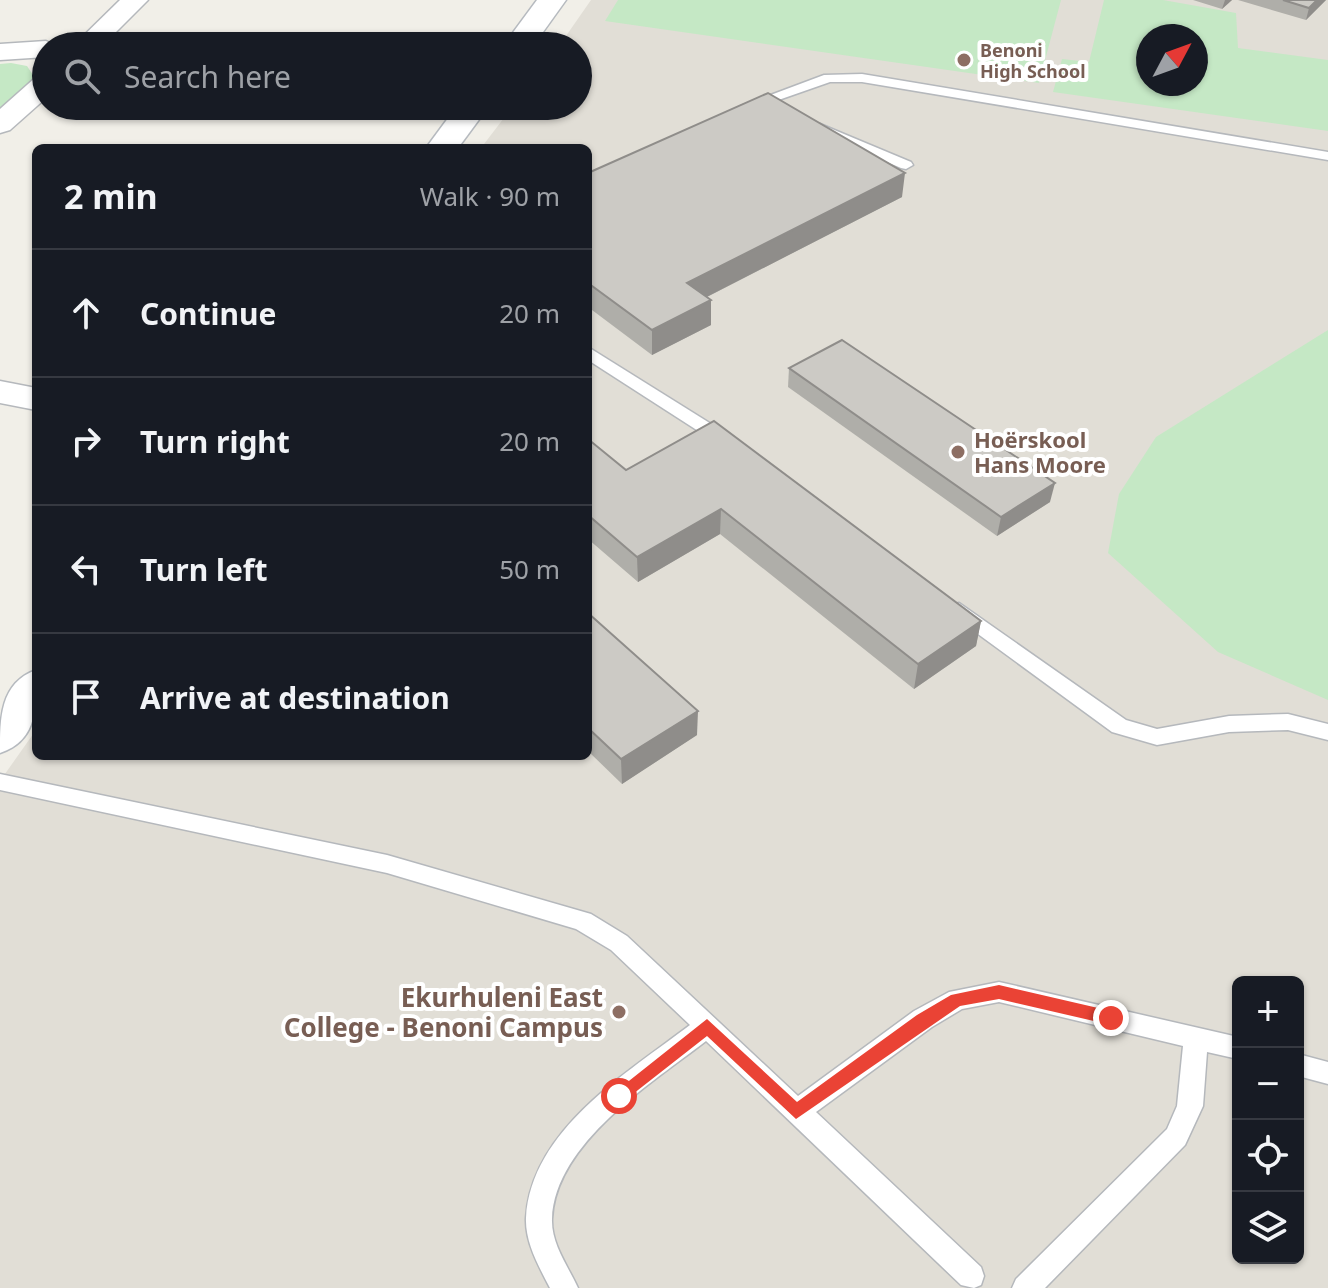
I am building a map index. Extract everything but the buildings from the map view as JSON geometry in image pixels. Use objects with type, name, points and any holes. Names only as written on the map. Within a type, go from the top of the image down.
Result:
[{"type":"street","points":[[101,32],[135,0]]},
{"type":"street","points":[[528,32],[552,0]]},
{"type":"street","points":[[0,52],[32,50]]},
{"type":"street","points":[[0,124],[32,95]]},
{"type":"street","points":[[445,144],[463,120]]},
{"type":"street","points":[[0,392],[32,398]]},
{"type":"street","points":[[0,735],[32,692]]},
{"type":"lane","points":[[728,115],[829,78],[862,78],[1328,156]]},
{"type":"lane","points":[[757,102],[783,113]]},
{"type":"lane","points":[[809,123],[906,165]]},
{"type":"lane","points":[[592,354],[683,411],[747,457]]},
{"type":"lane","points":[[940,596],[1119,726],[1157,737],[1229,724],[1288,722],[1328,732]]},
{"type":"lane","points":[[0,782],[387,864],[583,921],[619,943],[971,1276]]},
{"type":"lane","points":[[796,1112],[923,1019],[957,999],[999,992],[1232,1046]]},
{"type":"lane","points":[[564,1288],[545,1250],[539,1219],[546,1179],[596,1114],[707,1026]]},
{"type":"lane","points":[[1026,1288],[1176,1137],[1190,1106],[1196,1037]]},
{"type":"lane","points":[[1304,1067],[1328,1073]]},
{"type":"shaded area","points":[[591,0],[1328,0],[1328,1288],[0,1288],[0,781],[32,736],[32,760],[592,760],[592,144],[484,144],[502,120],[592,120],[592,32],[569,32]]},
{"type":"green space","points":[[618,0],[1061,0],[1039,83],[605,21]]},
{"type":"green space","points":[[1104,0],[1163,0],[1236,13],[1238,48],[1328,60],[1328,131],[1053,92],[1062,59],[1089,62]]},
{"type":"green space","points":[[0,64],[27,66],[32,74],[32,86],[0,116]]},
{"type":"green space","points":[[1328,330],[1328,700],[1218,652],[1108,553],[1119,494],[1156,437]]},
{"type":"place","name":"Benoni High School","points":[[964,60]]},
{"type":"place","name":"Hoërskool Hans Moore","points":[[958,452]]},
{"type":"place","name":"Ekurhuleni East College - Benoni Campus","points":[[619,1012]]},
{"type":"route","points":[[619,1096],[707,1026],[796,1112],[923,1019],[957,999],[999,992],[1111,1018]]}]
